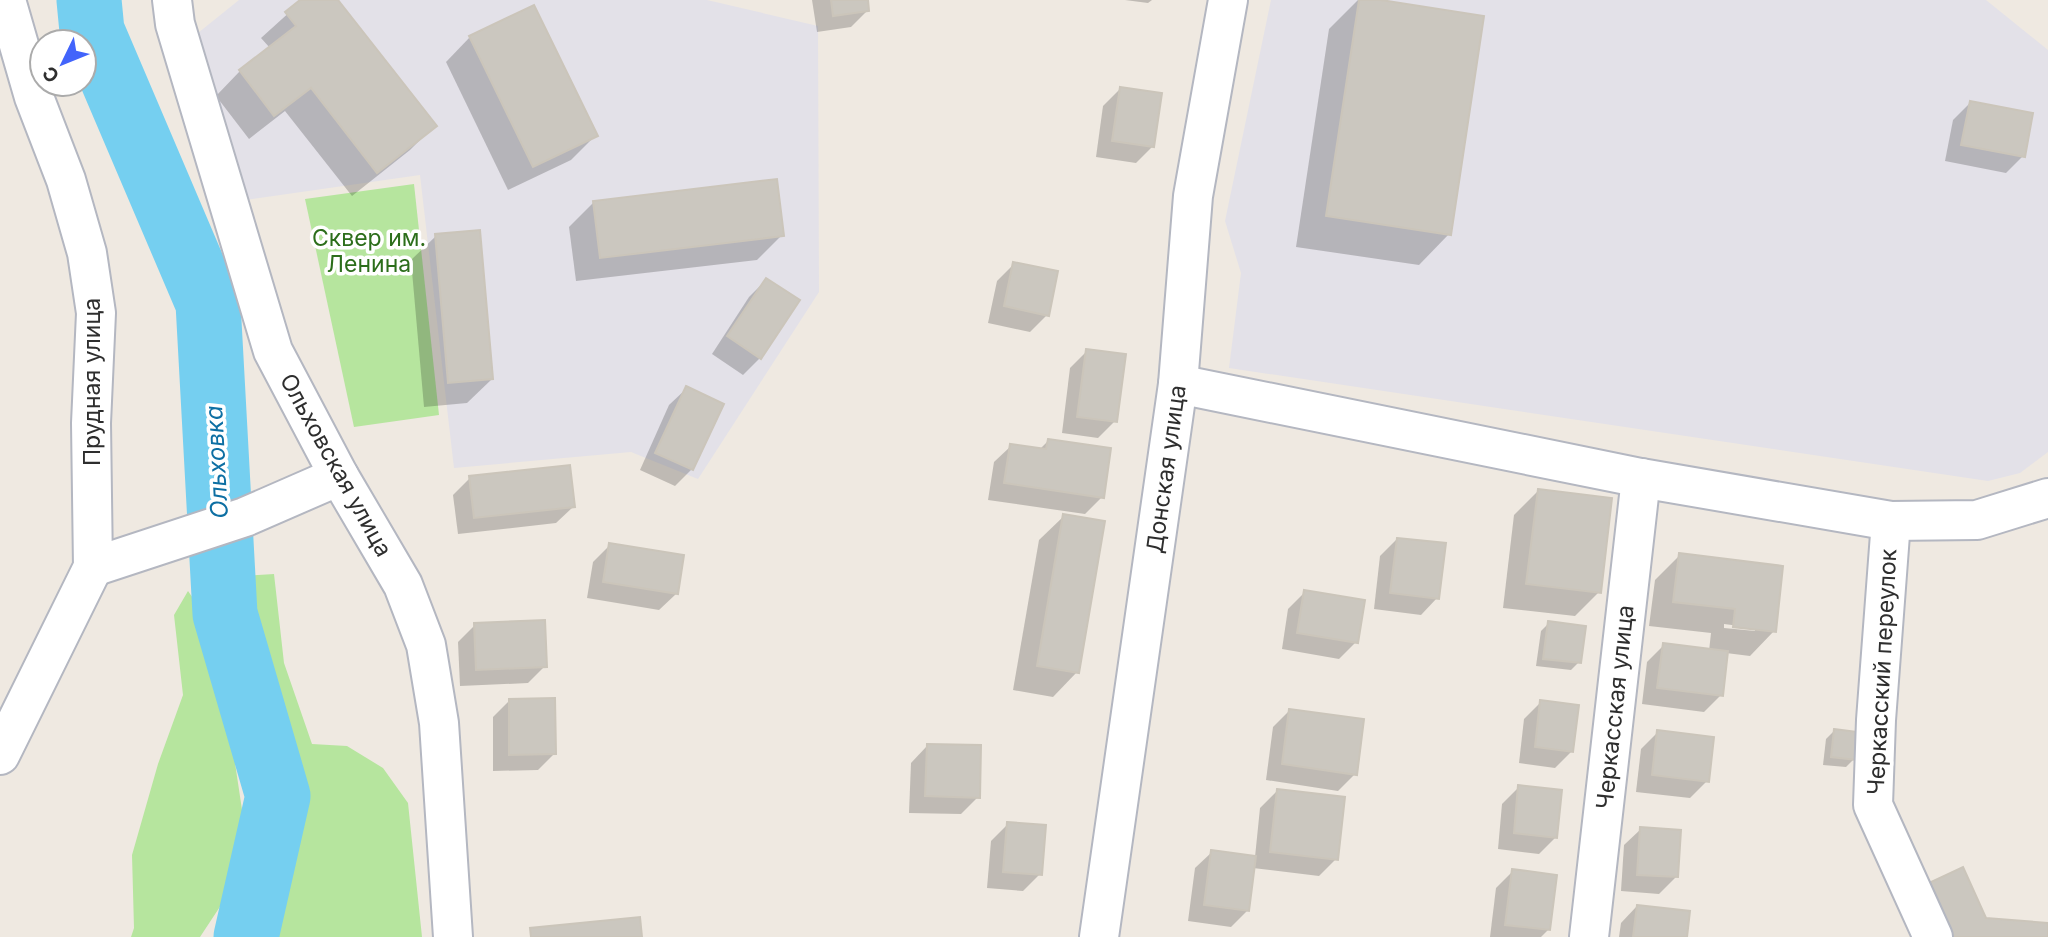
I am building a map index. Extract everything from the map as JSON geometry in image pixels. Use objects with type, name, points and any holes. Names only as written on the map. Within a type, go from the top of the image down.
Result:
[{"type":"street","name":"Прудная улица","points":[[0,755],[93,567],[91,423],[96,313],[87,253],[66,180],[34,97],[6,0]]},
{"type":"street","name":"Ольховская улица","points":[[172,0],[175,24],[273,351],[339,476],[403,585],[426,646],[439,723],[453,937]]},
{"type":"street","name":"Донская улица","points":[[1099,937],[1178,384],[1194,196],[1228,0]]},
{"type":"street","points":[[1178,384],[1641,478],[1891,521],[1977,520],[2048,498]]},
{"type":"street","points":[[93,567],[246,517],[339,476]]},
{"type":"street","name":"Черкасская улица","points":[[1589,937],[1641,478]]},
{"type":"street","name":"Черкасский переулок","points":[[1891,521],[1876,720],[1873,805],[1933,937]]},
{"type":"shaded area","points":[[239,0],[707,0],[818,26],[819,292],[698,479],[631,452],[454,468],[420,175],[245,200],[193,37]]},
{"type":"shaded area","points":[[1271,0],[1986,0],[2048,50],[2048,452],[2020,473],[1988,481],[1229,368],[1241,273],[1225,221]]},
{"type":"green space","name":"Сквер им. Ленина","points":[[414,184],[439,415],[354,427],[305,199]]},
{"type":"green space","points":[[274,574],[284,663],[312,744],[347,746],[383,768],[408,803],[422,937],[271,937],[278,915],[286,859],[298,820],[239,576]]},
{"type":"green space","points":[[188,591],[206,617],[215,664],[236,709],[235,763],[244,823],[229,893],[200,937],[131,937],[134,928],[132,855],[158,764],[183,695],[174,615]]},
{"type":"building","points":[[300,0],[338,0],[437,126],[377,173],[311,88],[274,116],[239,70],[296,26],[285,12]]},
{"type":"building","points":[[831,0],[868,0],[869,11],[833,16]]},
{"type":"building","points":[[1359,0],[1381,0],[1484,16],[1451,235],[1326,216]]},
{"type":"building","points":[[534,5],[598,136],[533,167],[469,36]]},
{"type":"building","points":[[1120,87],[1162,93],[1154,147],[1112,141]]},
{"type":"building","points":[[1970,101],[2033,113],[2025,157],[1961,145]]},
{"type":"building","points":[[777,179],[784,236],[600,258],[593,201]]},
{"type":"building","points":[[480,230],[493,379],[448,383],[435,234]]},
{"type":"building","points":[[1013,262],[1058,271],[1049,316],[1004,306]]},
{"type":"building","points":[[766,278],[800,300],[761,359],[727,336]]},
{"type":"building","points":[[1086,349],[1126,354],[1117,422],[1077,417]]},
{"type":"building","points":[[686,386],[724,404],[693,470],[655,453]]},
{"type":"building","points":[[1048,439],[1111,448],[1104,498],[1004,483],[1010,444],[1046,449]]},
{"type":"building","points":[[570,465],[575,507],[474,518],[469,476]]},
{"type":"building","points":[[1538,489],[1612,498],[1601,593],[1526,584]]},
{"type":"building","points":[[1063,514],[1105,521],[1079,673],[1037,666]]},
{"type":"building","points":[[1397,538],[1446,543],[1439,599],[1390,593]]},
{"type":"building","points":[[609,543],[684,555],[678,594],[603,582]]},
{"type":"building","points":[[1679,553],[1783,566],[1776,632],[1733,627],[1735,609],[1673,602]]},
{"type":"building","points":[[1304,590],[1365,600],[1358,643],[1297,633]]},
{"type":"building","points":[[545,620],[547,667],[476,670],[474,623]]},
{"type":"building","points":[[1548,621],[1586,626],[1581,663],[1543,659]]},
{"type":"building","points":[[1663,643],[1728,651],[1723,696],[1657,688]]},
{"type":"building","points":[[555,698],[556,754],[509,755],[509,699]]},
{"type":"building","points":[[1540,700],[1579,705],[1573,752],[1535,747]]},
{"type":"building","points":[[1289,709],[1364,719],[1357,775],[1282,764]]},
{"type":"building","points":[[1834,729],[1858,732],[1856,760],[1831,757]]},
{"type":"building","points":[[1657,730],[1714,737],[1709,782],[1652,775]]},
{"type":"building","points":[[927,744],[981,745],[980,798],[925,796]]},
{"type":"building","points":[[1518,785],[1562,790],[1557,838],[1514,833]]},
{"type":"building","points":[[1277,789],[1345,797],[1338,860],[1270,852]]},
{"type":"building","points":[[1007,822],[1046,825],[1042,875],[1003,872]]},
{"type":"building","points":[[1640,827],[1681,830],[1678,877],[1637,875]]},
{"type":"building","points":[[1211,850],[1256,856],[1249,911],[1204,905]]},
{"type":"building","points":[[1963,867],[1986,918],[2048,923],[2048,937],[1954,937],[1929,883]]},
{"type":"building","points":[[1512,869],[1557,875],[1550,930],[1505,925]]},
{"type":"building","points":[[1637,905],[1690,911],[1687,937],[1633,937]]},
{"type":"building","points":[[640,917],[642,937],[531,937],[530,928]]},
{"type":"waterway","name":"Ольховка","points":[[89,0],[92,31],[208,303],[225,614],[278,796],[246,937]]}]
